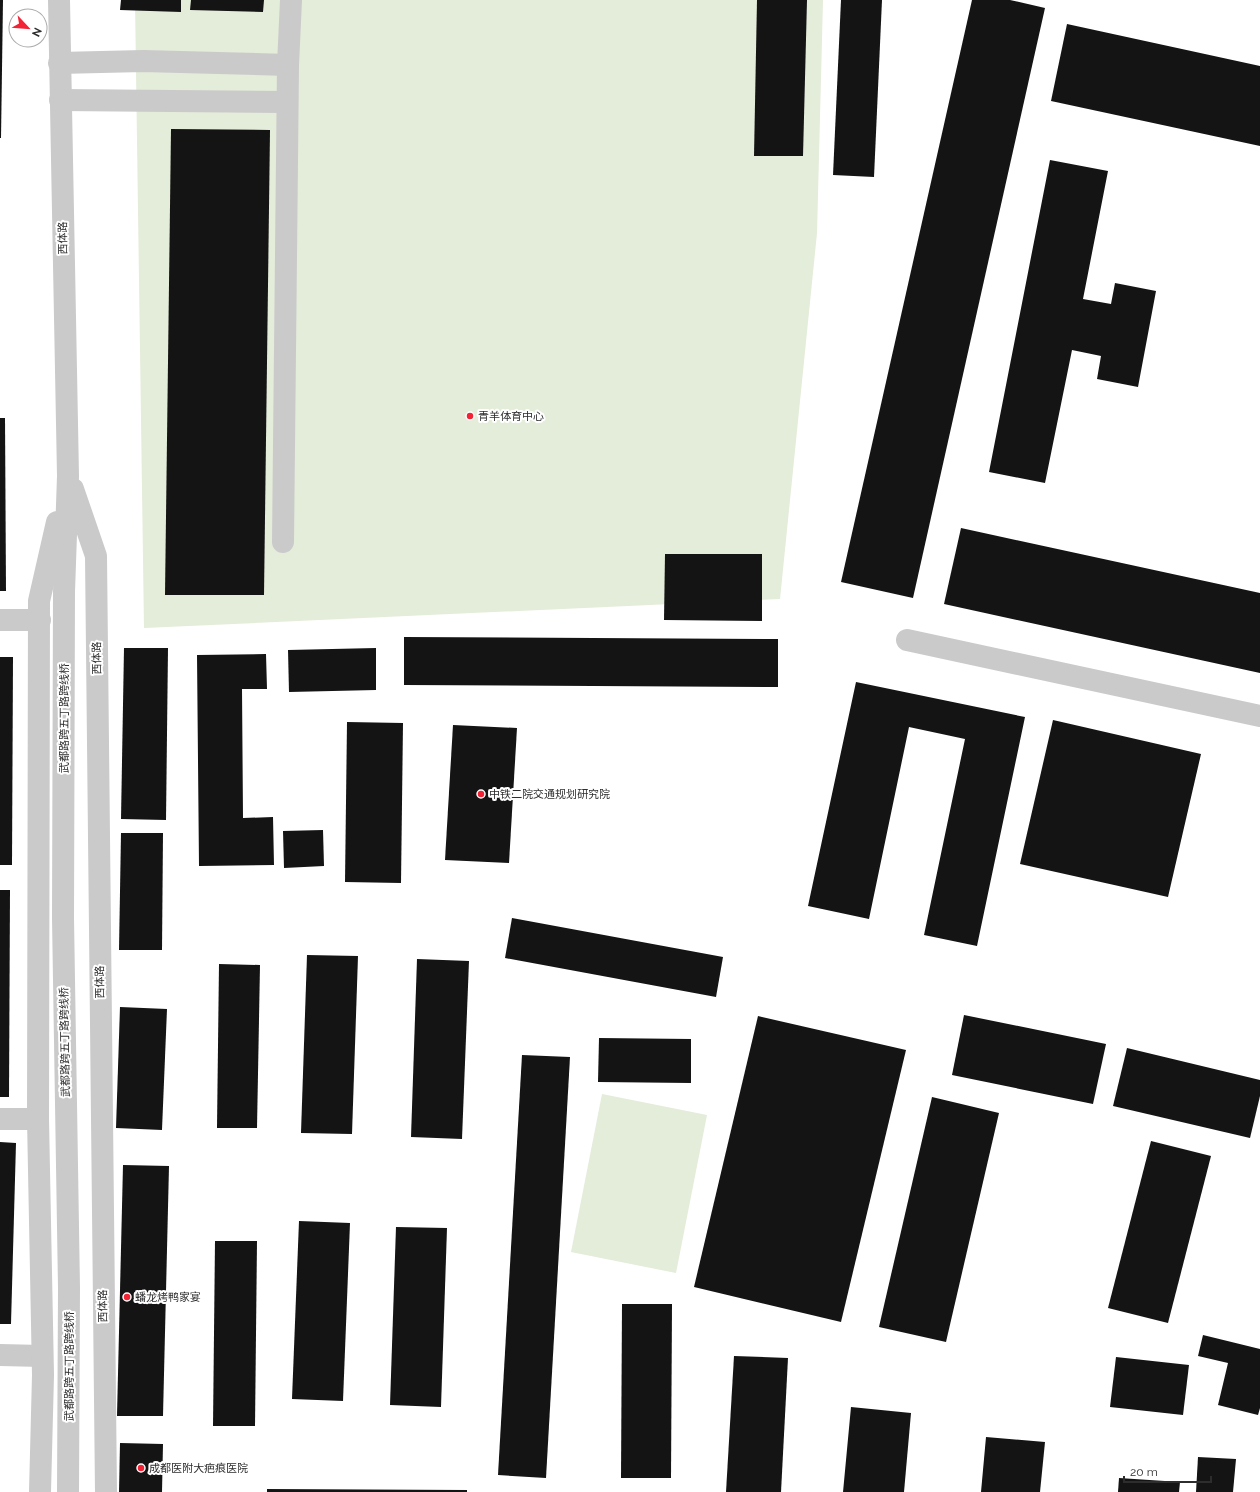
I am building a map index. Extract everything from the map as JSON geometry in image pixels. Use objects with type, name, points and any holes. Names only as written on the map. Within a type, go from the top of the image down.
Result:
[{"type":"street","name":"西体路","points":[[59,0],[68,476],[64,592]]},
{"type":"street","points":[[283,542],[287,102],[291,0]]},
{"type":"street","points":[[59,63],[144,61],[288,65]]},
{"type":"street","points":[[60,100],[287,102]]},
{"type":"street","name":"西体路","points":[[40,1492],[42,1356],[38,1118],[39,601],[68,476]]},
{"type":"street","name":"西体路","points":[[68,476],[96,556],[106,1492]]},
{"type":"street","name":"武都路跨五丁路跨线桥","points":[[64,592],[63,918],[69,1288],[68,1492]]},
{"type":"street","points":[[0,620],[40,620]]},
{"type":"street","points":[[907,640],[1260,716]]},
{"type":"street","points":[[0,1119],[38,1118]]},
{"type":"street","points":[[0,1355],[42,1356]]},
{"type":"green space","name":"青羊体育中心","points":[[135,0],[823,0],[817,233],[780,599],[144,628]]},
{"type":"green space","points":[[602,1094],[707,1115],[676,1273],[571,1252]]},
{"type":"building","points":[[0,0],[3,0],[1,138],[0,138]]},
{"type":"building","points":[[121,0],[181,0],[181,12],[120,10]]},
{"type":"building","points":[[191,0],[264,0],[263,12],[190,10]]},
{"type":"building","points":[[757,0],[807,0],[803,156],[754,156]]},
{"type":"building","points":[[841,0],[882,0],[874,177],[833,175]]},
{"type":"building","points":[[972,0],[1010,0],[1045,8],[913,598],[841,582]]},
{"type":"building","points":[[1067,24],[1260,66],[1260,146],[1051,101]]},
{"type":"building","points":[[171,129],[270,130],[264,595],[165,595]]},
{"type":"building","points":[[1050,160],[1108,171],[1083,299],[1111,304],[1115,283],[1156,291],[1138,387],[1097,379],[1101,356],[1072,350],[1045,483],[989,472]]},
{"type":"building","points":[[0,418],[5,418],[6,591],[0,591]]},
{"type":"building","points":[[961,528],[1260,593],[1260,673],[944,604]]},
{"type":"building","points":[[665,554],[762,554],[762,621],[664,620]]},
{"type":"building","points":[[404,637],[778,639],[778,687],[404,685]]},
{"type":"building","points":[[124,648],[168,648],[166,820],[121,819]]},
{"type":"building","points":[[376,648],[376,690],[289,692],[288,650]]},
{"type":"building","points":[[266,654],[267,689],[242,689],[243,818],[273,817],[274,865],[199,866],[197,655]]},
{"type":"building","points":[[0,657],[13,657],[12,865],[0,865]]},
{"type":"building","points":[[856,682],[1025,717],[977,946],[924,935],[965,739],[909,727],[869,919],[808,906]]},
{"type":"building","points":[[1053,720],[1201,754],[1168,897],[1020,864]]},
{"type":"building","points":[[347,722],[403,723],[401,883],[345,882]]},
{"type":"building","name":"中铁二院交通规划研究院","points":[[453,725],[517,728],[509,863],[445,860]]},
{"type":"building","points":[[323,830],[324,866],[284,868],[283,831]]},
{"type":"building","points":[[121,833],[163,833],[162,950],[119,950]]},
{"type":"building","points":[[0,890],[10,890],[9,1097],[0,1097]]},
{"type":"building","points":[[512,918],[723,957],[716,997],[505,958]]},
{"type":"building","points":[[307,955],[358,956],[352,1134],[301,1133]]},
{"type":"building","points":[[417,959],[469,961],[462,1139],[411,1137]]},
{"type":"building","points":[[219,964],[260,965],[257,1128],[217,1128]]},
{"type":"building","points":[[120,1007],[167,1009],[162,1130],[116,1128]]},
{"type":"building","points":[[964,1015],[1106,1044],[1093,1104],[952,1075]]},
{"type":"building","points":[[758,1016],[906,1050],[841,1322],[694,1287]]},
{"type":"building","points":[[599,1038],[691,1039],[691,1083],[598,1082]]},
{"type":"building","points":[[1127,1048],[1260,1080],[1260,1096],[1250,1138],[1113,1106]]},
{"type":"building","points":[[522,1055],[570,1057],[546,1478],[498,1475]]},
{"type":"building","points":[[932,1097],[999,1113],[946,1342],[879,1327]]},
{"type":"building","points":[[1151,1141],[1211,1156],[1168,1323],[1108,1308]]},
{"type":"building","points":[[0,1142],[16,1143],[11,1324],[0,1324]]},
{"type":"building","points":[[123,1165],[169,1166],[163,1416],[117,1416]]},
{"type":"building","points":[[299,1221],[350,1223],[343,1401],[292,1399]]},
{"type":"building","points":[[396,1227],[447,1228],[441,1407],[390,1405]]},
{"type":"building","points":[[215,1241],[257,1241],[255,1426],[213,1426]]},
{"type":"building","points":[[622,1304],[672,1304],[671,1478],[621,1478]]},
{"type":"building","points":[[1203,1335],[1260,1349],[1260,1408],[1258,1415],[1218,1405],[1228,1363],[1198,1356]]},
{"type":"building","points":[[734,1356],[788,1358],[781,1492],[726,1492]]},
{"type":"building","points":[[1116,1357],[1189,1365],[1183,1415],[1110,1407]]},
{"type":"building","points":[[851,1407],[911,1413],[904,1492],[843,1492]]},
{"type":"building","points":[[986,1437],[1045,1442],[1040,1492],[981,1492]]},
{"type":"building","name":"成都医附大疤痕医院","points":[[120,1443],[163,1444],[162,1492],[119,1492]]},
{"type":"building","points":[[1198,1457],[1236,1459],[1233,1492],[1196,1492]]},
{"type":"building","points":[[1119,1478],[1180,1482],[1179,1492],[1118,1492]]},
{"type":"building","points":[[267,1489],[467,1490],[467,1492],[267,1492]]},
{"type":"place","name":"青羊体育中心","points":[[470,416]]},
{"type":"place","name":"中铁二院交通规划研究院","points":[[481,794]]},
{"type":"place","name":"蟠龙烤鸭家宴","points":[[127,1297]]},
{"type":"place","name":"成都医附大疤痕医院","points":[[141,1468]]}]
